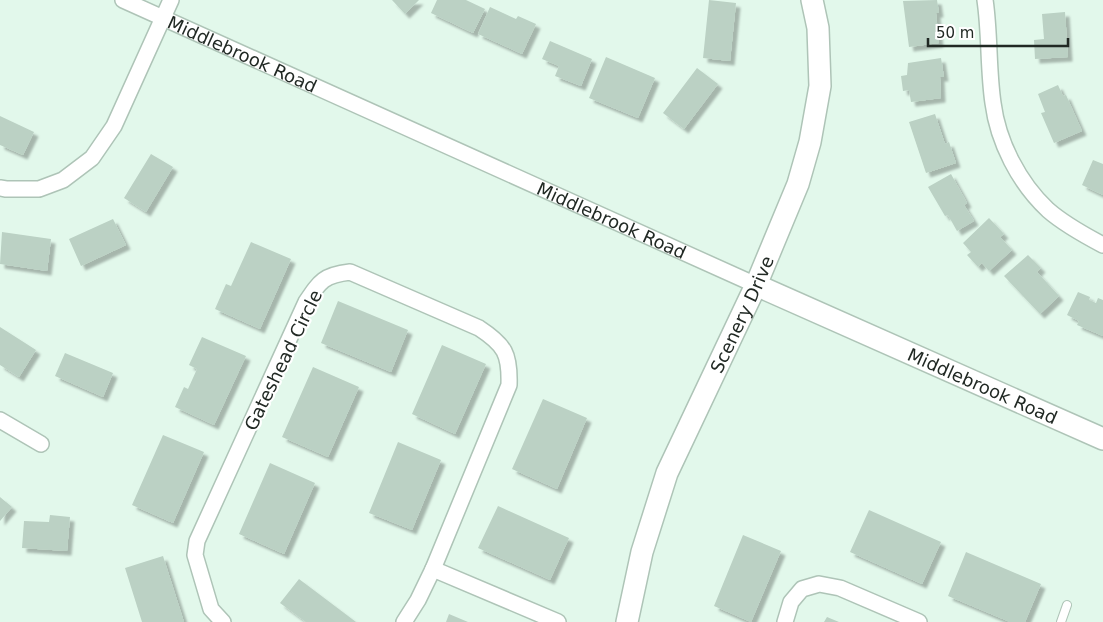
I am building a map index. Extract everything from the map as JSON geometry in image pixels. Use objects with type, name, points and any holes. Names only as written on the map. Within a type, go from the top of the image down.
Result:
[{"type":"street","name":"Middlebrook Road","points":[[123,0],[1103,439]]},
{"type":"street","points":[[0,188],[6,190],[39,189],[62,180],[92,158],[114,126],[171,0]]},
{"type":"street","name":"Scenery Drive","points":[[627,622],[642,552],[667,473],[756,285],[798,184],[810,142],[820,86],[818,28],[812,0]]},
{"type":"street","points":[[985,0],[993,104],[999,132],[1013,164],[1048,210],[1078,232],[1103,245]]},
{"type":"street","name":"Gateshead Circle","points":[[223,622],[211,609],[195,555],[197,541],[306,302],[318,284],[334,274],[350,272],[479,328],[497,340],[510,366],[509,385],[433,570],[418,600],[404,622]]},
{"type":"street","points":[[0,420],[41,444]]},
{"type":"street","points":[[433,570],[558,622]]},
{"type":"street","points":[[785,622],[791,602],[802,589],[820,584],[840,588],[919,622]]},
{"type":"lane","points":[[1061,622],[1067,605]]},
{"type":"building","points":[[392,0],[419,0],[405,14]]},
{"type":"building","points":[[437,0],[466,0],[485,9],[473,33],[431,13]]},
{"type":"building","points":[[709,0],[736,3],[730,61],[703,58]]},
{"type":"building","points":[[937,0],[939,13],[936,13],[939,43],[909,47],[903,1]]},
{"type":"building","points":[[490,7],[516,19],[518,16],[536,24],[522,54],[478,34]]},
{"type":"building","points":[[1065,12],[1068,57],[1035,59],[1034,40],[1044,39],[1042,14]]},
{"type":"building","points":[[550,41],[592,59],[581,86],[555,76],[559,66],[542,59]]},
{"type":"building","points":[[606,57],[655,78],[638,118],[589,98]]},
{"type":"building","points":[[941,58],[944,77],[940,77],[941,98],[911,102],[909,90],[903,91],[901,76],[907,75],[908,63]]},
{"type":"building","points":[[697,68],[718,84],[684,129],[663,113]]},
{"type":"building","points":[[1058,85],[1063,96],[1066,95],[1082,131],[1054,143],[1041,113],[1045,112],[1038,94]]},
{"type":"building","points":[[935,114],[945,144],[949,142],[956,163],[926,173],[909,122]]},
{"type":"building","points":[[0,116],[34,132],[23,155],[0,145]]},
{"type":"building","points":[[151,154],[173,167],[146,212],[124,198]]},
{"type":"building","points":[[1093,160],[1103,164],[1103,195],[1082,185]]},
{"type":"building","points":[[951,174],[967,203],[964,205],[974,221],[957,231],[948,215],[945,216],[928,187]]},
{"type":"building","points":[[989,218],[1004,234],[1000,237],[1012,250],[989,271],[982,263],[978,267],[967,255],[971,252],[963,243]]},
{"type":"building","points":[[113,219],[126,245],[81,266],[69,239]]},
{"type":"building","points":[[2,232],[51,239],[47,271],[0,264]]},
{"type":"building","points":[[251,242],[291,259],[260,329],[215,309],[226,284],[231,286]]},
{"type":"building","points":[[1028,255],[1041,268],[1037,272],[1059,296],[1040,314],[1004,276]]},
{"type":"building","points":[[1078,292],[1090,297],[1089,300],[1096,303],[1098,298],[1103,300],[1103,336],[1077,325],[1079,321],[1067,315]]},
{"type":"building","points":[[338,301],[408,330],[391,372],[321,343]]},
{"type":"building","points":[[0,327],[36,350],[19,377],[0,365]]},
{"type":"building","points":[[202,337],[246,356],[214,425],[175,407],[184,387],[188,389],[197,369],[189,365]]},
{"type":"building","points":[[442,345],[486,364],[455,434],[412,414]]},
{"type":"building","points":[[65,353],[113,373],[103,397],[55,376]]},
{"type":"building","points":[[313,367],[359,387],[328,457],[282,437]]},
{"type":"building","points":[[543,399],[587,418],[557,489],[512,469]]},
{"type":"building","points":[[163,435],[204,452],[173,523],[132,505]]},
{"type":"building","points":[[398,442],[441,460],[412,530],[369,513]]},
{"type":"building","points":[[270,463],[315,483],[284,554],[239,534]]},
{"type":"building","points":[[0,497],[12,507],[0,521]]},
{"type":"building","points":[[498,506],[569,538],[550,580],[478,548]]},
{"type":"building","points":[[869,510],[941,542],[922,584],[850,552]]},
{"type":"building","points":[[50,515],[70,517],[67,551],[22,548],[24,521],[49,522]]},
{"type":"building","points":[[743,535],[781,551],[751,622],[714,606]]},
{"type":"building","points":[[966,552],[1041,584],[1025,622],[1010,622],[948,596]]},
{"type":"building","points":[[163,556],[184,622],[142,622],[125,568]]},
{"type":"building","points":[[299,579],[356,622],[306,622],[280,603]]},
{"type":"building","points":[[449,614],[468,622],[446,622]]},
{"type":"building","points":[[827,617],[839,622],[824,622]]}]
